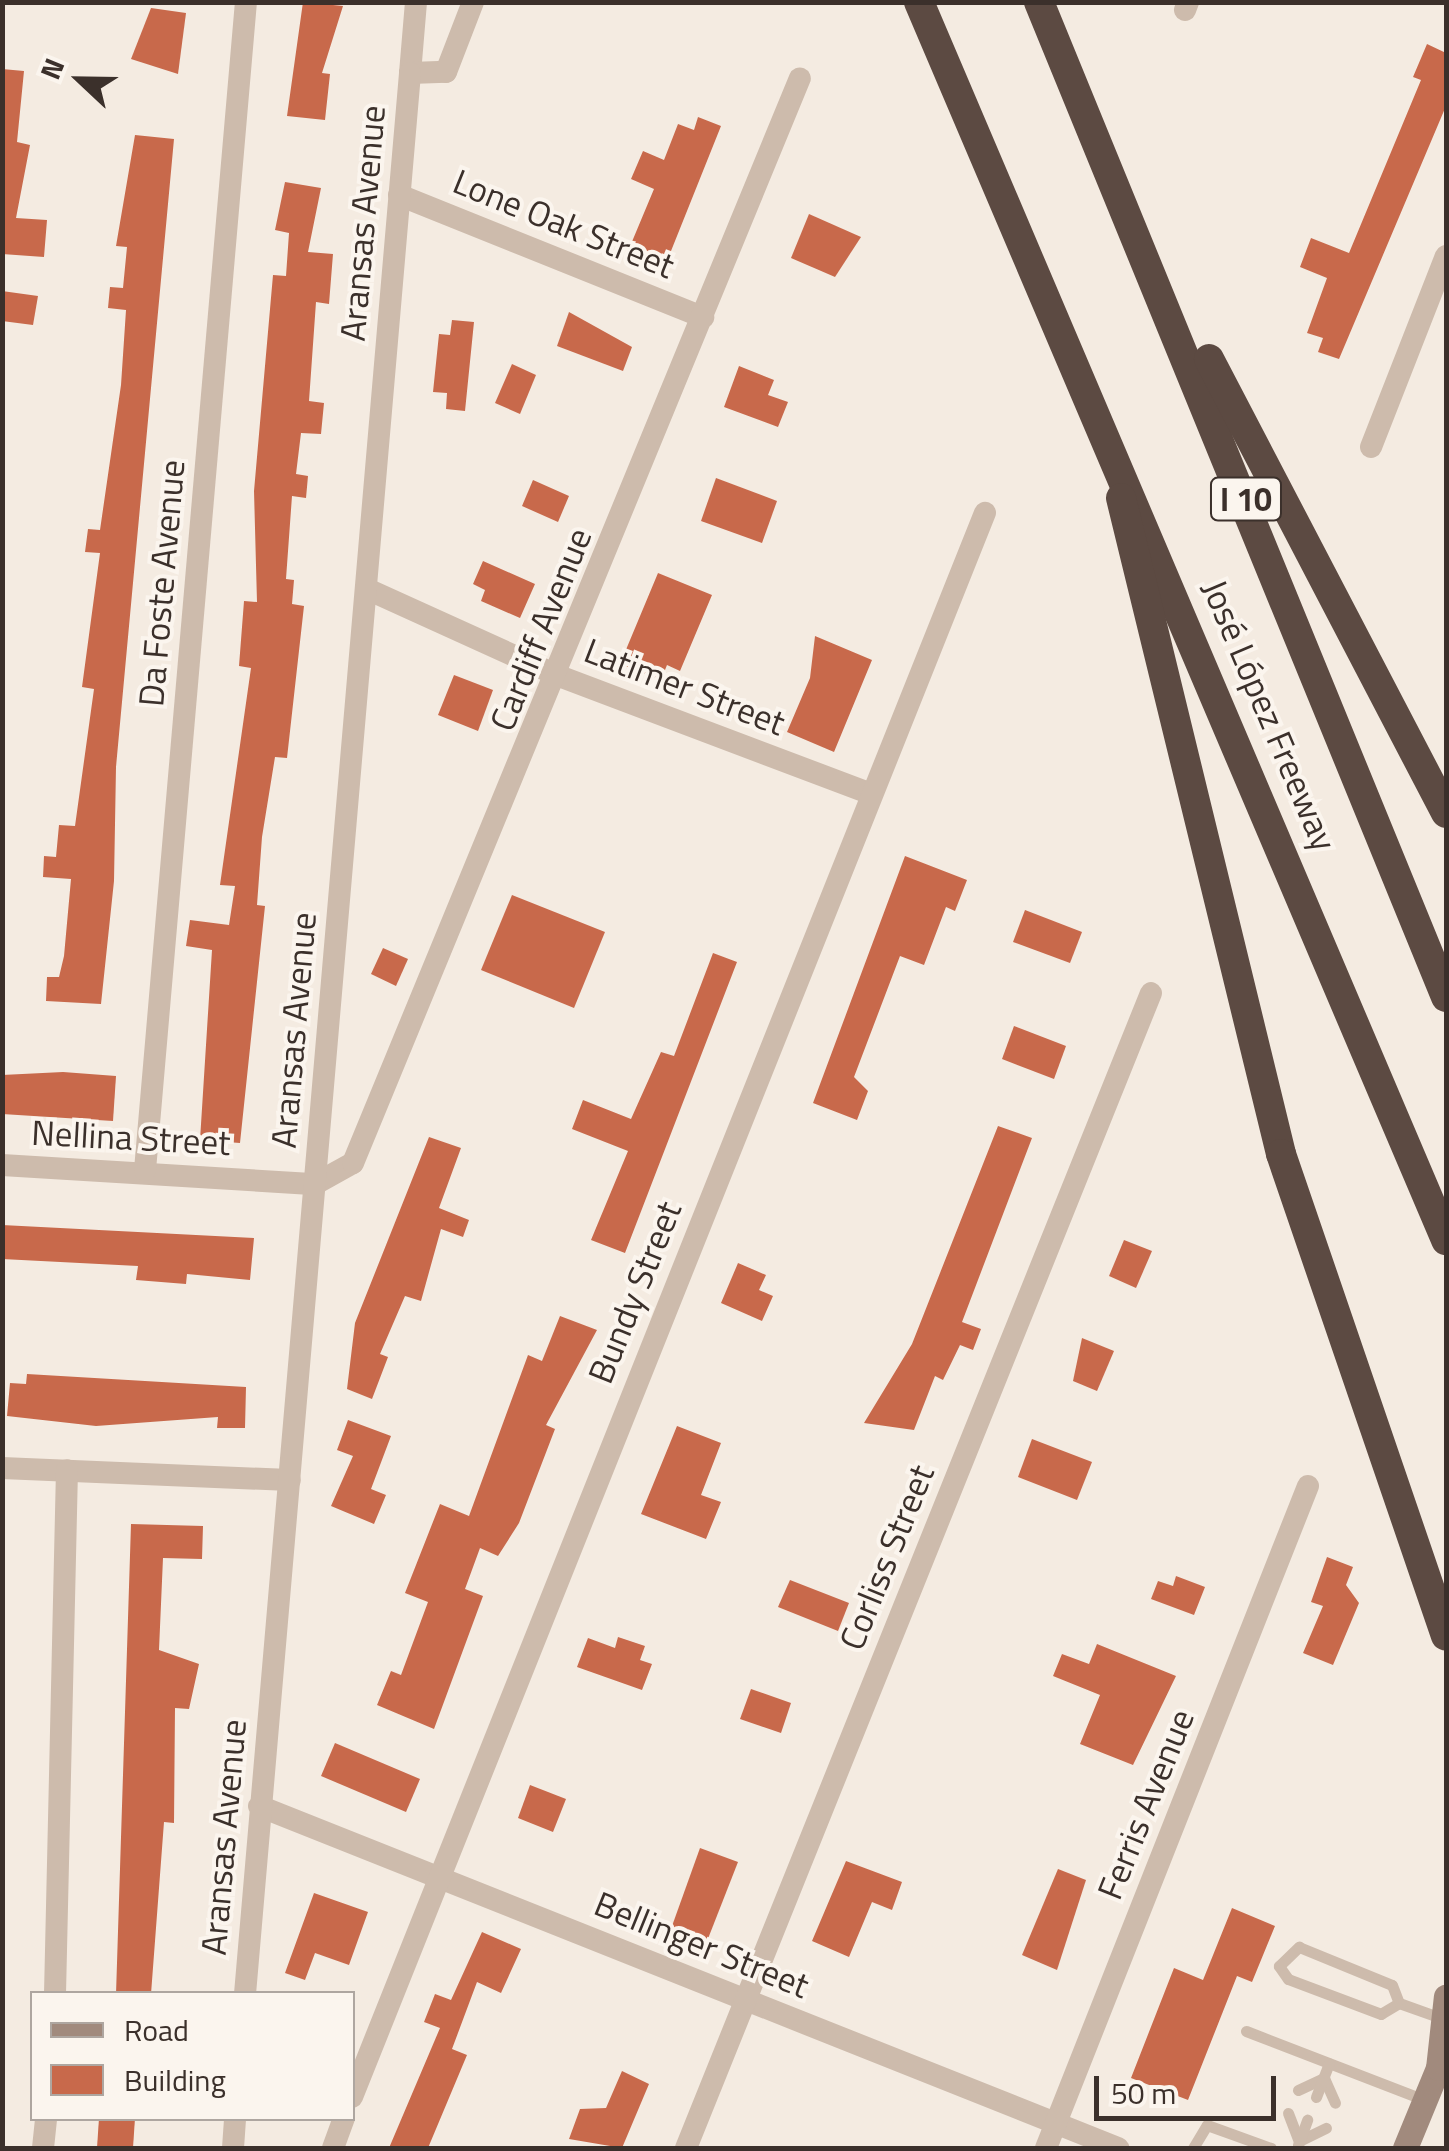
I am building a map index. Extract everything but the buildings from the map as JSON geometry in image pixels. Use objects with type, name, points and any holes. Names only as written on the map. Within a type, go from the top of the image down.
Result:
[{"type":"highway","name":"José López Freeway","points":[[919,2],[1106,426],[1446,1240]]},
{"type":"highway","name":"José López Freeway","points":[[1039,2],[1121,184],[1446,998]]},
{"type":"highway","points":[[1121,184],[1446,813]]},
{"type":"highway","points":[[1106,426],[1281,1154],[1446,1636]]},
{"type":"main road","points":[[1405,2148],[1442,2064],[1444,2007]]},
{"type":"street","name":"Da Foste Avenue","points":[[145,1170],[246,2]]},
{"type":"street","name":"Aransas Avenue","points":[[245,1991],[416,2]]},
{"type":"street","points":[[410,72],[446,72],[473,2]]},
{"type":"street","name":"Cardiff Avenue","points":[[315,1184],[353,1163],[558,676],[800,78]]},
{"type":"street","name":"Lone Oak Street","points":[[398,194],[703,317]]},
{"type":"street","points":[[1371,448],[1446,256]]},
{"type":"street","name":"Bundy Street","points":[[355,2089],[984,513]]},
{"type":"street","name":"Latimer Street","points":[[367,588],[558,676],[872,794]]},
{"type":"street","name":"Corliss Street","points":[[686,2148],[1151,993]]},
{"type":"street","name":"Nellina Street","points":[[2,1165],[145,1170],[315,1184]]},
{"type":"street","points":[[2,1468],[290,1480]]},
{"type":"street","points":[[56,1991],[67,1470]]},
{"type":"street","name":"Ferris Avenue","points":[[1046,2148],[1308,1486]]},
{"type":"street","name":"Bellinger Street","points":[[259,1806],[1118,2148]]},
{"type":"street","points":[[43,2148],[46,2121]]},
{"type":"street","points":[[233,2148],[235,2121]]},
{"type":"street","points":[[333,2148],[343,2121]]},
{"type":"lane","points":[[1400,2002],[1392,1985],[1299,1947],[1284,1954],[1288,1978],[1381,2014],[1400,2002],[1444,2007]]},
{"type":"lane","points":[[1246,2030],[1425,2100]]},
{"type":"lane","points":[[1316,2097],[1330,2063]]},
{"type":"lane","points":[[1298,2090],[1324,2078]]},
{"type":"lane","points":[[1324,2078],[1335,2104]]},
{"type":"lane","points":[[1288,2113],[1298,2145]]},
{"type":"lane","points":[[1298,2145],[1307,2120]]},
{"type":"lane","points":[[1194,2148],[1207,2126],[1270,2148]]},
{"type":"lane","points":[[1298,2145],[1326,2128]]}]
